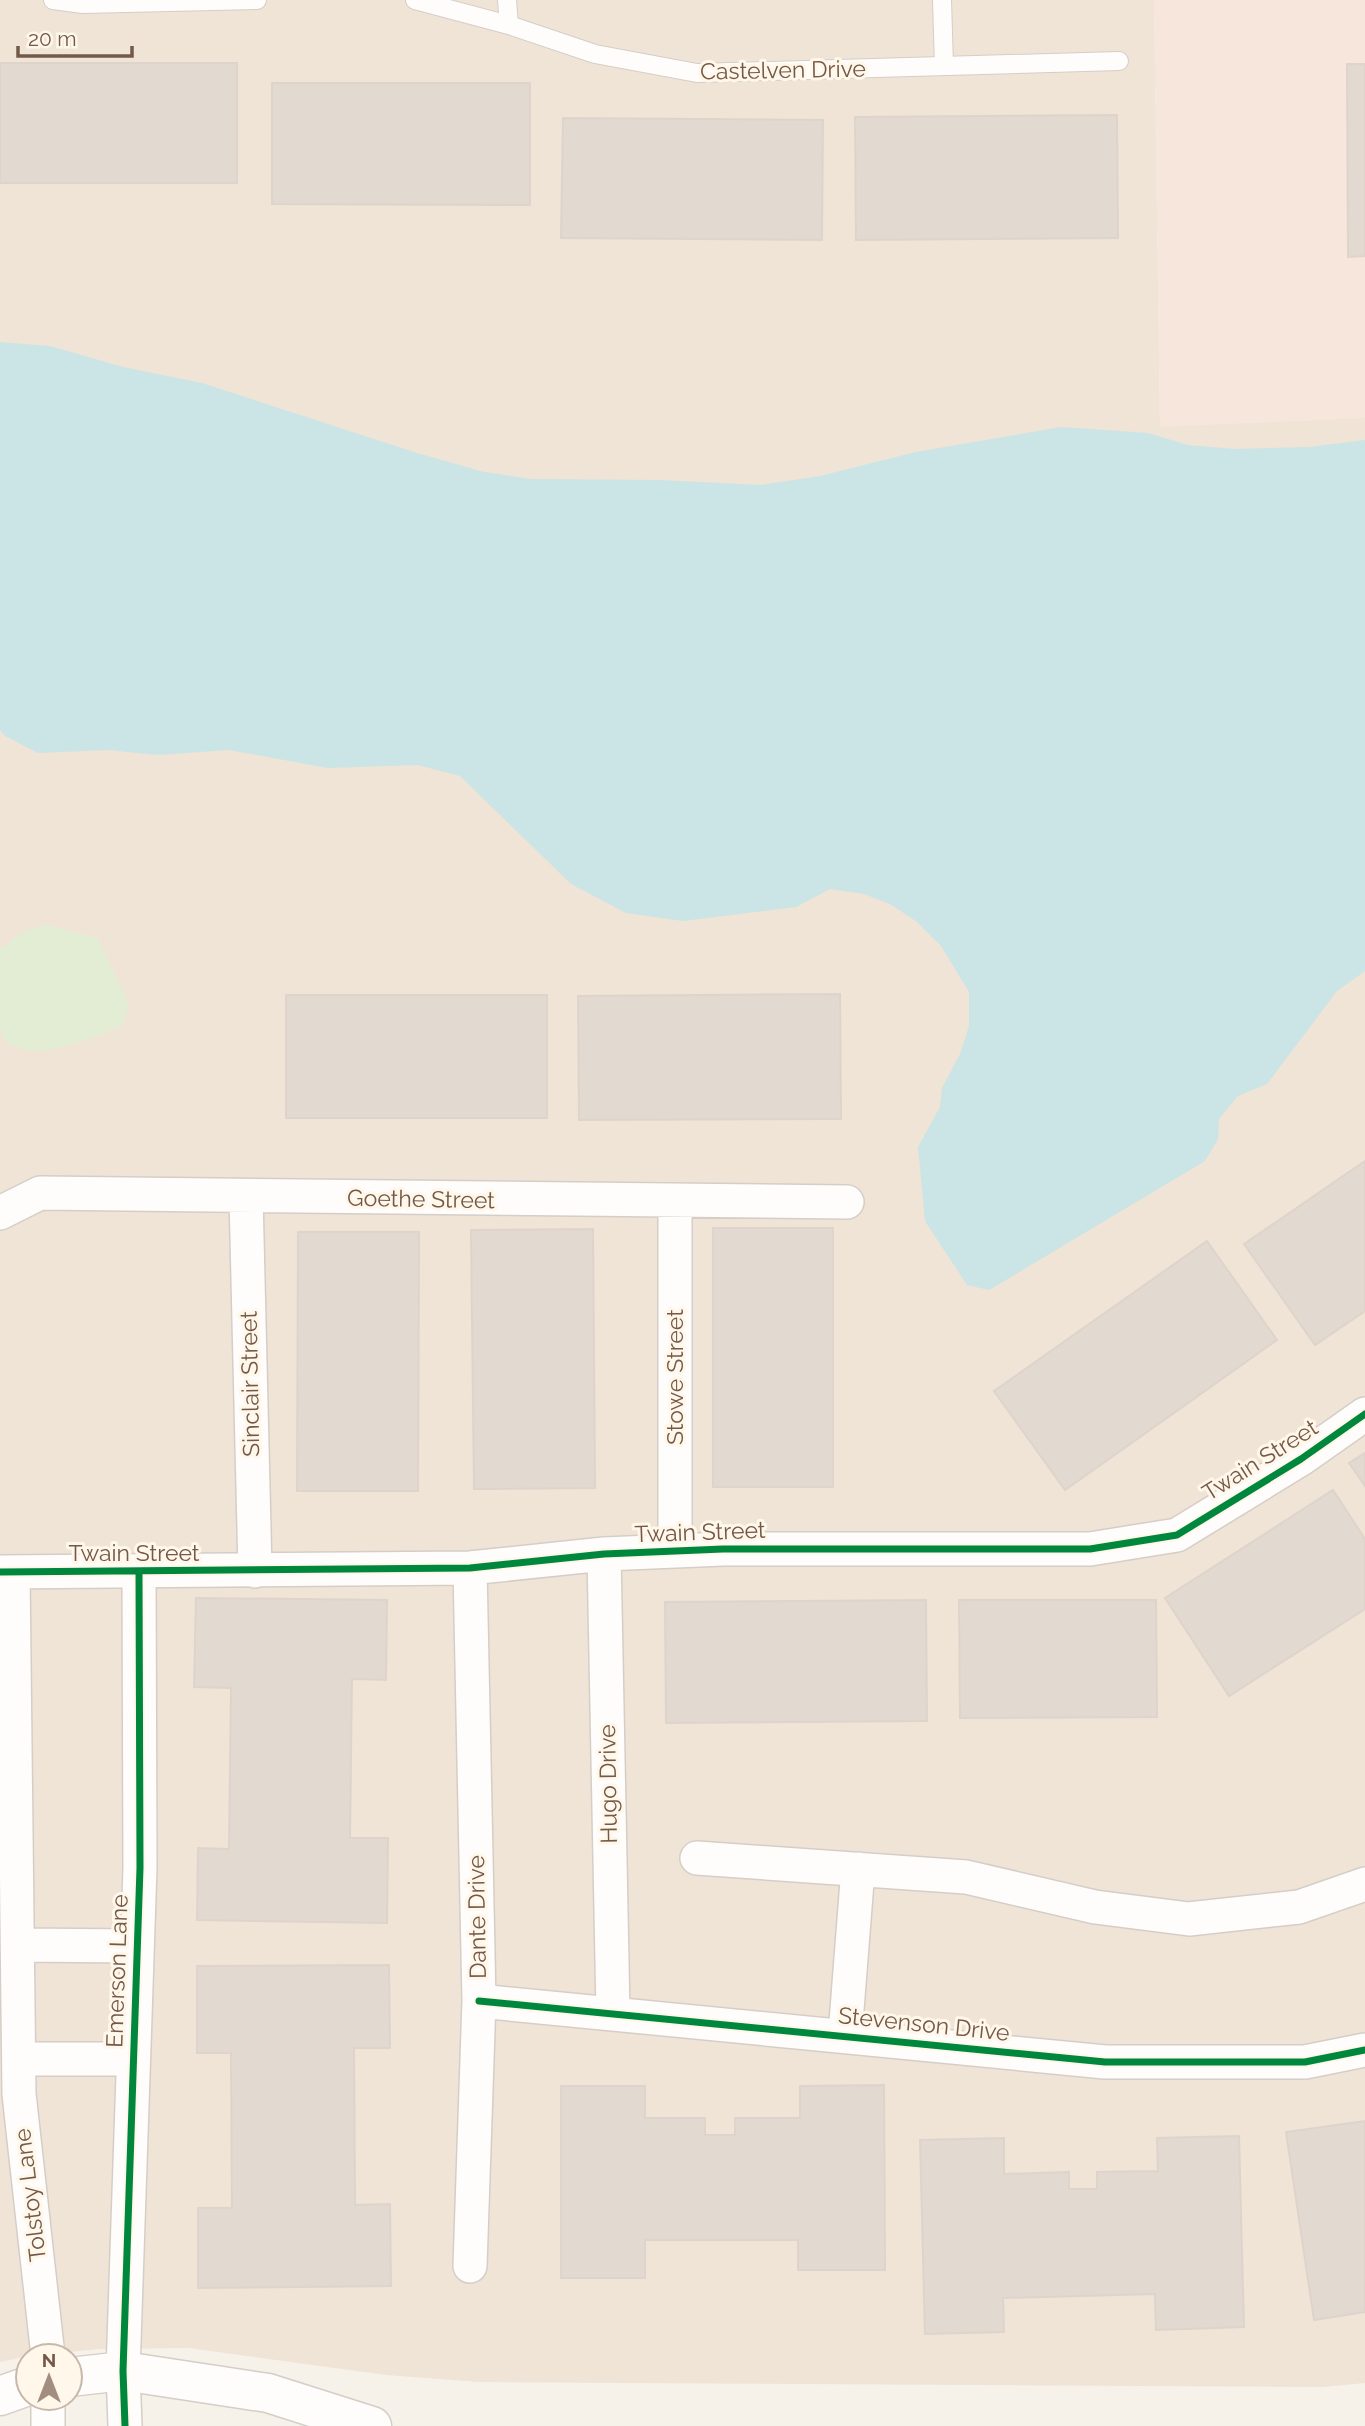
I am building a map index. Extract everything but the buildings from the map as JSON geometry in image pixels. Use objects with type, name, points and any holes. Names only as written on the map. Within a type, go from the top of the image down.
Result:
[{"type":"street","name":"Goethe Street","points":[[0,1213],[40,1193],[847,1202]]},
{"type":"street","name":"Sinclair Street","points":[[246,1196],[255,1571]]},
{"type":"street","name":"Stowe Street","points":[[675,1202],[676,1551]]},
{"type":"street","name":"Twain Street","points":[[7,1572],[470,1568],[604,1554],[676,1551],[1090,1549],[1177,1535],[1301,1459],[1365,1414]]},
{"type":"street","name":"Hugo Drive","points":[[604,1554],[613,2013]]},
{"type":"street","name":"Dante Drive","points":[[470,1568],[479,2001],[470,2266]]},
{"type":"street","name":"Tolstoy Lane","points":[[7,1572],[18,1945],[19,2094],[46,2342]]},
{"type":"street","name":"Emerson Lane","points":[[125,2426],[123,2371],[137,1946],[139,1572]]},
{"type":"street","points":[[697,1858],[966,1877],[1095,1907],[1189,1919],[1299,1907],[1365,1884]]},
{"type":"street","points":[[845,2035],[858,1869]]},
{"type":"street","points":[[18,1945],[137,1946]]},
{"type":"street","name":"Stevenson Drive","points":[[479,2001],[1105,2062],[1305,2062],[1365,2050]]},
{"type":"street","points":[[19,2059],[133,2059]]},
{"type":"street","points":[[84,2375],[123,2371],[268,2393],[372,2426]]},
{"type":"lane","points":[[56,0],[83,4],[257,0]]},
{"type":"lane","name":"Castelven Drive","points":[[415,0],[509,25],[595,54],[697,73],[1119,61]]},
{"type":"lane","points":[[507,0],[509,25]]},
{"type":"lane","points":[[942,0],[944,66]]},
{"type":"shaded area","points":[[0,0],[1154,0],[1160,426],[1365,418],[1365,2383],[1322,2387],[479,2382],[386,2375],[189,2348],[84,2351],[84,2342],[14,2342],[14,2359],[0,2362]]},
{"type":"shaded area","points":[[1154,0],[1365,0],[1365,418],[1160,427]]},
{"type":"green space","points":[[46,925],[98,938],[129,1004],[123,1025],[78,1043],[41,1050],[24,1049],[10,1044],[1,1033],[0,950],[22,932]]},
{"type":"water","points":[[0,342],[50,346],[123,367],[202,383],[417,453],[484,472],[531,479],[659,480],[761,485],[820,476],[916,452],[1061,427],[1148,433],[1188,445],[1235,449],[1309,447],[1365,440],[1365,971],[1337,991],[1267,1084],[1238,1096],[1219,1119],[1218,1139],[1205,1161],[989,1290],[967,1285],[925,1221],[918,1147],[940,1107],[942,1088],[960,1054],[969,1026],[969,992],[941,946],[917,922],[890,904],[864,894],[830,889],[796,907],[683,921],[626,913],[571,884],[460,776],[418,765],[328,768],[229,750],[157,755],[108,750],[38,753],[5,736],[0,730]]},
{"type":"cycle path","points":[[0,1572],[470,1568],[604,1554],[723,1549],[1090,1549],[1177,1535],[1301,1459],[1365,1414]]},
{"type":"cycle path","points":[[125,2426],[123,2371],[140,1868],[139,1572]]},
{"type":"cycle path","points":[[479,2001],[1105,2062],[1305,2062],[1365,2050]]}]
